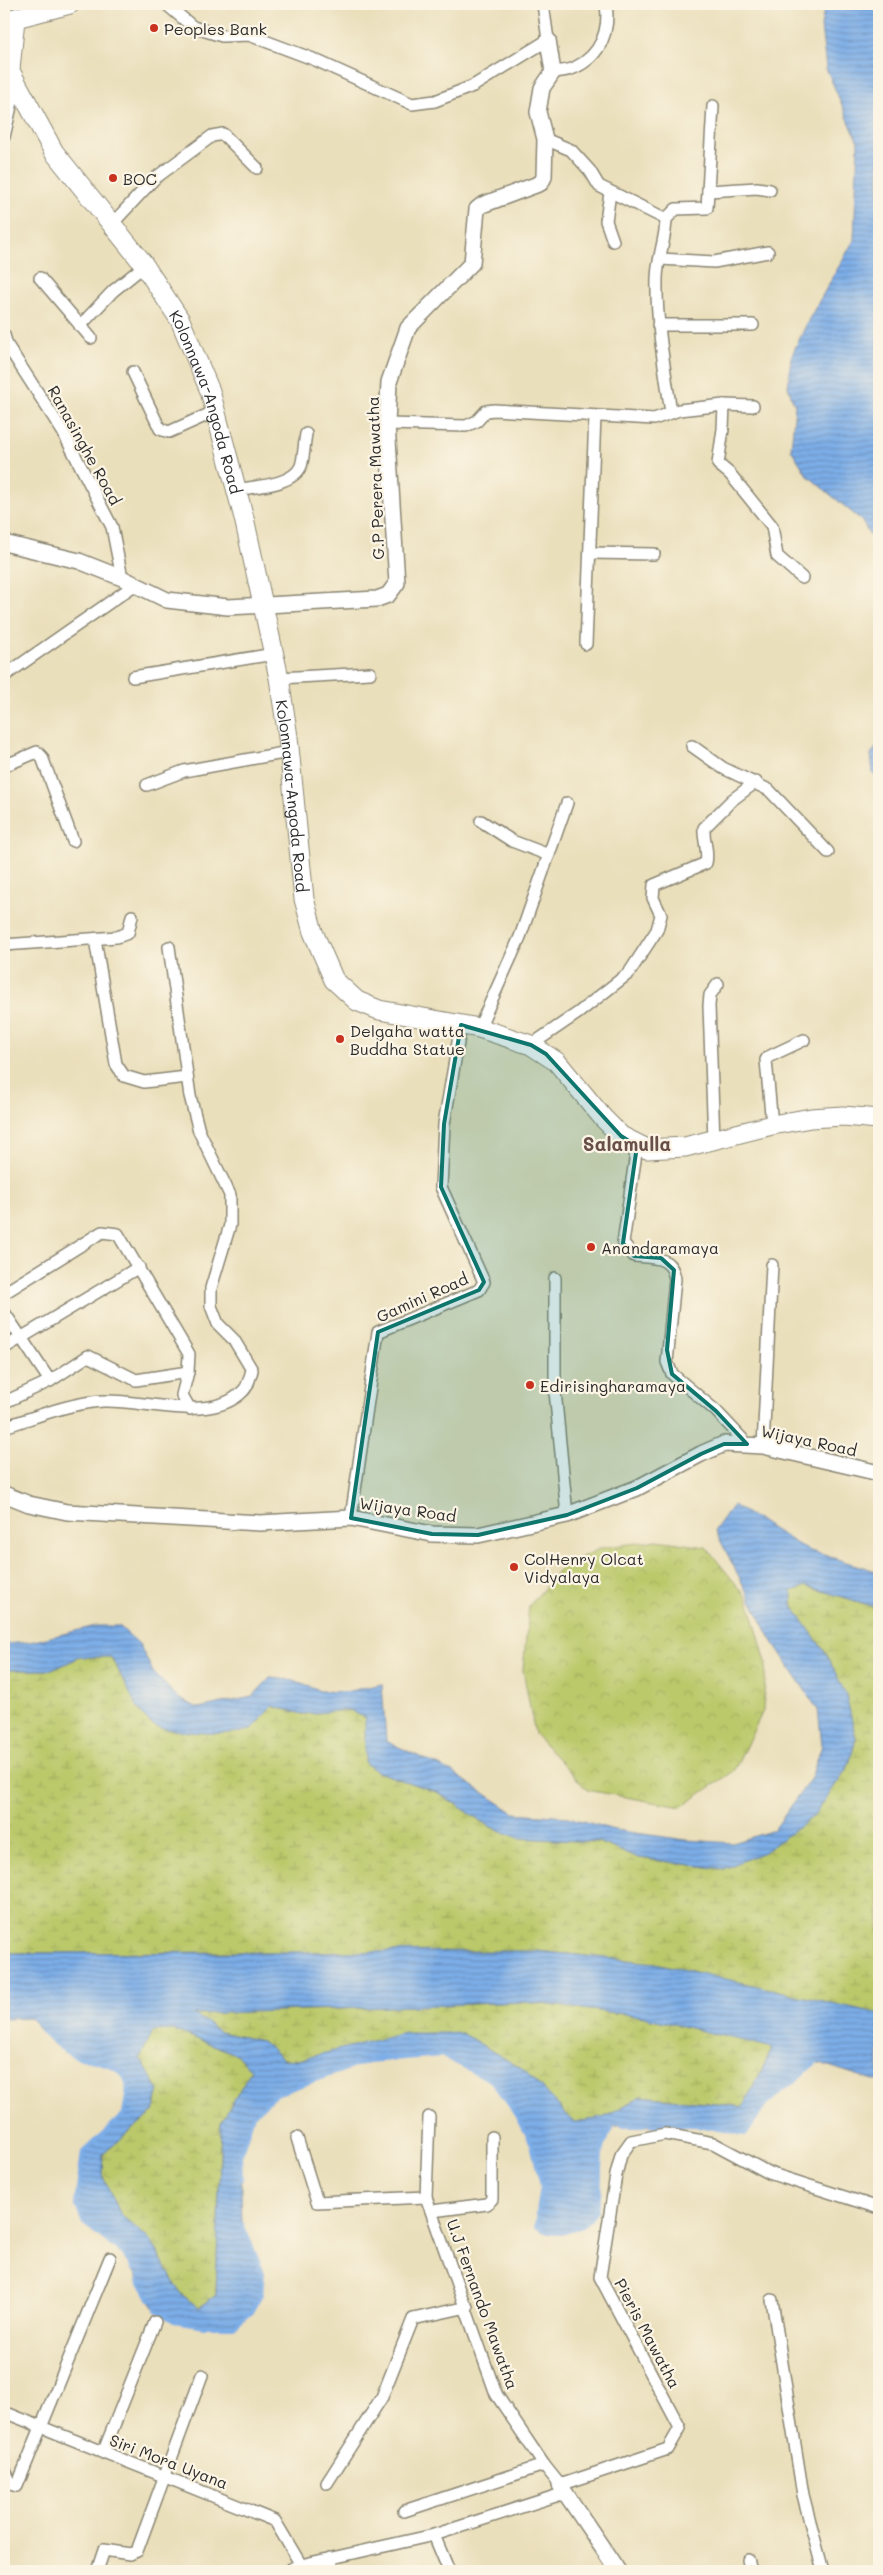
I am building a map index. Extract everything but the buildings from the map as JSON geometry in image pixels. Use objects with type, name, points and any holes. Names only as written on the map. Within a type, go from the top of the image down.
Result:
[{"type":"main road","points":[[10,71],[9,20],[70,4]]},
{"type":"main road","name":"Kolonnawa-Angoda Road","points":[[10,71],[54,152],[144,266],[180,320],[210,391],[264,605],[279,678],[289,752],[304,899],[313,932],[334,980],[348,994],[368,1006],[470,1026],[531,1045],[556,1062],[603,1118],[621,1136],[637,1146],[659,1150],[714,1140],[772,1125],[835,1117],[879,1119]]},
{"type":"street","points":[[166,4],[193,27],[222,36],[249,36],[313,59],[412,104],[435,101],[473,86],[548,40]]},
{"type":"street","points":[[543,4],[553,72],[575,68],[596,53],[609,22],[606,4]]},
{"type":"street","points":[[4,137],[10,71]]},
{"type":"street","name":"G.P Perera Mawatha","points":[[264,605],[377,599],[388,595],[397,583],[387,424],[389,382],[408,328],[472,263],[477,210],[482,205],[541,183],[544,177],[545,139],[538,112],[542,88],[553,72]]},
{"type":"street","points":[[671,413],[658,325],[657,278],[666,233],[666,218],[676,209],[707,208],[713,106]]},
{"type":"street","points":[[112,224],[154,179],[212,136],[223,134],[257,168]]},
{"type":"street","points":[[545,139],[571,150],[590,171],[599,186],[610,193],[666,218]]},
{"type":"street","points":[[708,191],[756,188],[770,190]]},
{"type":"street","points":[[610,193],[606,221],[612,241]]},
{"type":"street","points":[[660,259],[714,262],[768,252]]},
{"type":"street","points":[[80,326],[113,291],[144,266]]},
{"type":"street","points":[[40,278],[91,338]]},
{"type":"street","points":[[658,325],[753,325]]},
{"type":"street","name":"Ranasinghe Road","points":[[4,334],[7,345],[63,432],[112,527],[129,581]]},
{"type":"street","points":[[134,372],[160,429],[169,432],[216,411]]},
{"type":"street","points":[[387,424],[466,426],[477,421],[486,411],[494,410],[654,419],[671,413],[724,405],[753,406]]},
{"type":"street","points":[[724,405],[718,464],[730,474],[772,526],[776,556],[802,578]]},
{"type":"street","points":[[586,644],[595,416]]},
{"type":"street","points":[[236,490],[280,481],[294,474],[301,466],[306,434]]},
{"type":"street","points":[[4,543],[79,561],[129,581],[167,600],[228,607],[264,605]]},
{"type":"street","points":[[590,553],[654,554]]},
{"type":"street","points":[[4,676],[129,581]]},
{"type":"street","points":[[133,678],[274,654]]},
{"type":"street","points":[[279,678],[370,673]]},
{"type":"street","points":[[692,746],[723,768],[756,782],[769,790],[787,806],[828,852]]},
{"type":"street","points":[[4,766],[30,753],[37,752],[42,757],[73,841]]},
{"type":"street","points":[[147,785],[184,771],[289,752]]},
{"type":"street","points":[[531,1045],[578,1013],[629,973],[657,930],[661,914],[653,898],[654,885],[706,863],[708,852],[703,841],[704,828],[732,800],[756,782]]},
{"type":"street","points":[[470,1026],[520,936],[567,803]]},
{"type":"street","points":[[482,821],[512,841],[549,855]]},
{"type":"street","points":[[4,946],[116,937],[128,933],[132,916]]},
{"type":"street","points":[[95,939],[116,1064],[124,1076],[144,1082],[187,1077]]},
{"type":"street","points":[[4,1427],[66,1408],[103,1401],[190,1409],[226,1404],[244,1391],[252,1370],[234,1340],[218,1324],[210,1306],[211,1288],[230,1226],[230,1195],[199,1131],[187,1077],[170,947]]},
{"type":"street","points":[[714,1140],[709,1006],[710,995],[718,984]]},
{"type":"street","name":"Gamini Road","points":[[352,1518],[378,1332],[480,1290],[484,1282],[441,1187],[444,1124],[470,1026]]},
{"type":"street","points":[[772,1125],[766,1060],[768,1057],[804,1040]]},
{"type":"street","points":[[637,1146],[623,1243],[634,1256],[661,1258],[668,1262],[674,1270],[675,1279],[667,1362],[672,1374],[705,1400],[747,1444]]},
{"type":"street","points":[[4,1293],[102,1232],[118,1234],[189,1354],[188,1372],[182,1396],[190,1409]]},
{"type":"street","points":[[763,1446],[772,1264]]},
{"type":"street","points":[[4,1348],[139,1267]]},
{"type":"street","points":[[555,1278],[555,1391],[567,1516]]},
{"type":"street","points":[[4,1312],[50,1381]]},
{"type":"street","points":[[5,1402],[50,1381],[88,1356],[136,1380],[188,1372]]},
{"type":"street","name":"Wijaya Road","points":[[4,1494],[29,1504],[67,1512],[260,1523],[352,1518],[432,1534],[478,1536],[567,1516],[637,1488],[724,1444],[763,1446],[879,1473]]},
{"type":"street","name":"U.J Fernando Mawatha","points":[[428,2118],[426,2197],[467,2307],[496,2394],[544,2465],[563,2489]]},
{"type":"street","name":"Pieris Mawatha","points":[[284,2571],[330,2558],[434,2535],[668,2449],[680,2428],[600,2277],[616,2175],[621,2155],[631,2141],[665,2134],[713,2143],[769,2173],[879,2208]]},
{"type":"street","points":[[432,2211],[486,2204],[492,2199],[492,2137]]},
{"type":"street","points":[[297,2138],[318,2202],[426,2197]]},
{"type":"street","points":[[4,2468],[11,2484],[17,2486],[110,2258]]},
{"type":"street","points":[[772,2300],[803,2495],[822,2571]]},
{"type":"street","points":[[327,2483],[382,2397],[413,2318],[467,2307]]},
{"type":"street","points":[[103,2453],[155,2322]]},
{"type":"street","points":[[97,2571],[104,2550],[130,2554],[136,2551],[202,2375]]},
{"type":"street","name":"Siri Mora Uyana","points":[[4,2412],[103,2453],[164,2474],[275,2521],[301,2565]]},
{"type":"street","points":[[404,2511],[544,2465]]},
{"type":"street","points":[[563,2489],[618,2571]]},
{"type":"street","points":[[434,2535],[450,2571]]},
{"type":"street","points":[[330,2558],[334,2571]]},
{"type":"highlighted area","points":[[461,1025],[531,1045],[546,1054],[621,1136],[637,1146],[623,1243],[634,1256],[661,1258],[674,1270],[667,1350],[672,1374],[716,1411],[747,1444],[724,1444],[637,1488],[567,1515],[478,1535],[432,1534],[351,1518],[378,1332],[479,1290],[484,1282],[441,1187],[444,1124]]},
{"type":"green space","points":[[657,1540],[706,1547],[748,1599],[766,1662],[763,1711],[734,1771],[681,1807],[587,1790],[535,1734],[523,1670],[529,1606],[563,1566],[601,1548]]},
{"type":"green space","points":[[806,1586],[879,1608],[879,2014],[655,1963],[537,1951],[4,1953],[4,1670],[52,1670],[80,1657],[111,1657],[140,1710],[251,1729],[272,1706],[303,1714],[350,1710],[365,1718],[378,1772],[437,1792],[491,1827],[519,1838],[598,1842],[639,1858],[723,1869],[814,1816],[849,1765],[856,1738],[827,1655],[792,1605],[792,1591]]},
{"type":"green space","points":[[525,2002],[640,2016],[773,2047],[743,2107],[641,2096],[603,2118],[574,2122],[525,2071],[462,2033],[297,2060],[283,2059],[262,2041],[220,2032],[194,2014]]},
{"type":"green space","points":[[153,2030],[174,2030],[236,2054],[251,2070],[221,2123],[216,2295],[199,2308],[180,2293],[151,2241],[121,2215],[102,2175],[103,2154],[153,2112],[159,2091],[140,2058]]},
{"type":"water","points":[[825,4],[879,4],[879,389],[877,395],[879,407],[879,550],[861,520],[807,475],[791,449],[795,406],[788,387],[791,357],[809,319],[854,240],[858,142],[826,68],[821,26]]},
{"type":"water","points":[[879,744],[879,779],[873,774],[871,754]]},
{"type":"water","points":[[733,1505],[807,1550],[879,1572],[879,1608],[806,1586],[792,1591],[792,1605],[827,1655],[846,1695],[856,1738],[849,1765],[814,1816],[764,1852],[723,1869],[639,1858],[598,1842],[519,1838],[491,1827],[437,1792],[378,1772],[365,1763],[365,1718],[350,1710],[303,1714],[272,1706],[251,1729],[232,1733],[200,1733],[169,1729],[150,1723],[139,1710],[111,1657],[80,1657],[52,1670],[4,1670],[4,1644],[30,1642],[96,1626],[119,1626],[139,1644],[153,1672],[178,1698],[198,1708],[252,1697],[270,1678],[291,1680],[320,1691],[345,1692],[382,1684],[386,1741],[452,1772],[514,1813],[568,1817],[614,1830],[686,1840],[733,1843],[774,1830],[811,1778],[822,1745],[818,1710],[771,1639],[715,1530]]},
{"type":"water","points":[[537,1951],[655,1963],[879,2014],[879,2082],[816,2062],[765,2105],[745,2134],[699,2125],[613,2126],[603,2147],[600,2197],[597,2208],[583,2225],[569,2231],[556,2233],[551,2233],[536,2226],[542,2186],[532,2145],[517,2115],[491,2080],[441,2055],[368,2061],[276,2094],[253,2115],[240,2156],[242,2223],[263,2273],[261,2294],[251,2312],[235,2326],[204,2326],[174,2321],[155,2310],[125,2255],[84,2223],[76,2204],[83,2152],[124,2114],[127,2083],[119,2070],[105,2064],[74,2056],[62,2049],[50,2040],[30,2018],[4,2019],[4,1953]],"holes":[[[525,2002],[640,2016],[773,2048],[743,2107],[641,2096],[603,2118],[574,2122],[525,2071],[462,2033],[403,2033],[298,2060],[283,2059],[262,2041],[220,2032],[194,2014]],[[174,2030],[236,2054],[251,2070],[221,2123],[216,2295],[199,2308],[180,2293],[151,2241],[121,2215],[102,2175],[103,2154],[153,2112],[159,2091],[140,2058],[153,2031]]]},
{"type":"waterway","points":[[42,2031],[68,2053],[80,2058],[104,2063],[118,2070],[127,2083],[124,2114],[83,2152],[76,2204],[84,2223],[125,2255],[133,2270]]},
{"type":"waterway","points":[[241,2179],[240,2156],[253,2115],[276,2094],[368,2061],[441,2055],[491,2080],[517,2115],[532,2144],[542,2186],[536,2226],[548,2232],[560,2233],[569,2231],[583,2225],[592,2217],[597,2207],[599,2196],[603,2145],[612,2128]]},
{"type":"waterway","points":[[678,2125],[699,2125],[745,2134],[765,2105],[816,2062]]},
{"type":"waterway","points":[[623,2126],[644,2126]]},
{"type":"waterway","points":[[651,2126],[671,2126]]},
{"type":"waterway","points":[[156,2311],[174,2321],[204,2326],[235,2326],[251,2312],[261,2294],[263,2273],[242,2224]]},
{"type":"waterway","points":[[139,2280],[150,2300]]},
{"type":"place","name":"Peoples Bank","points":[[154,28]]},
{"type":"place","name":"BOC","points":[[113,178]]},
{"type":"place","name":"Delgaha watta Buddha Statue","points":[[340,1039]]},
{"type":"place","name":"Anandaramaya","points":[[591,1247]]},
{"type":"place","name":"Edirisingharamaya","points":[[530,1385]]},
{"type":"place","name":"ColHenry Olcat Vidyalaya","points":[[514,1567]]},
{"type":"district","name":"Salamulla","points":[[627,1143]]}]
